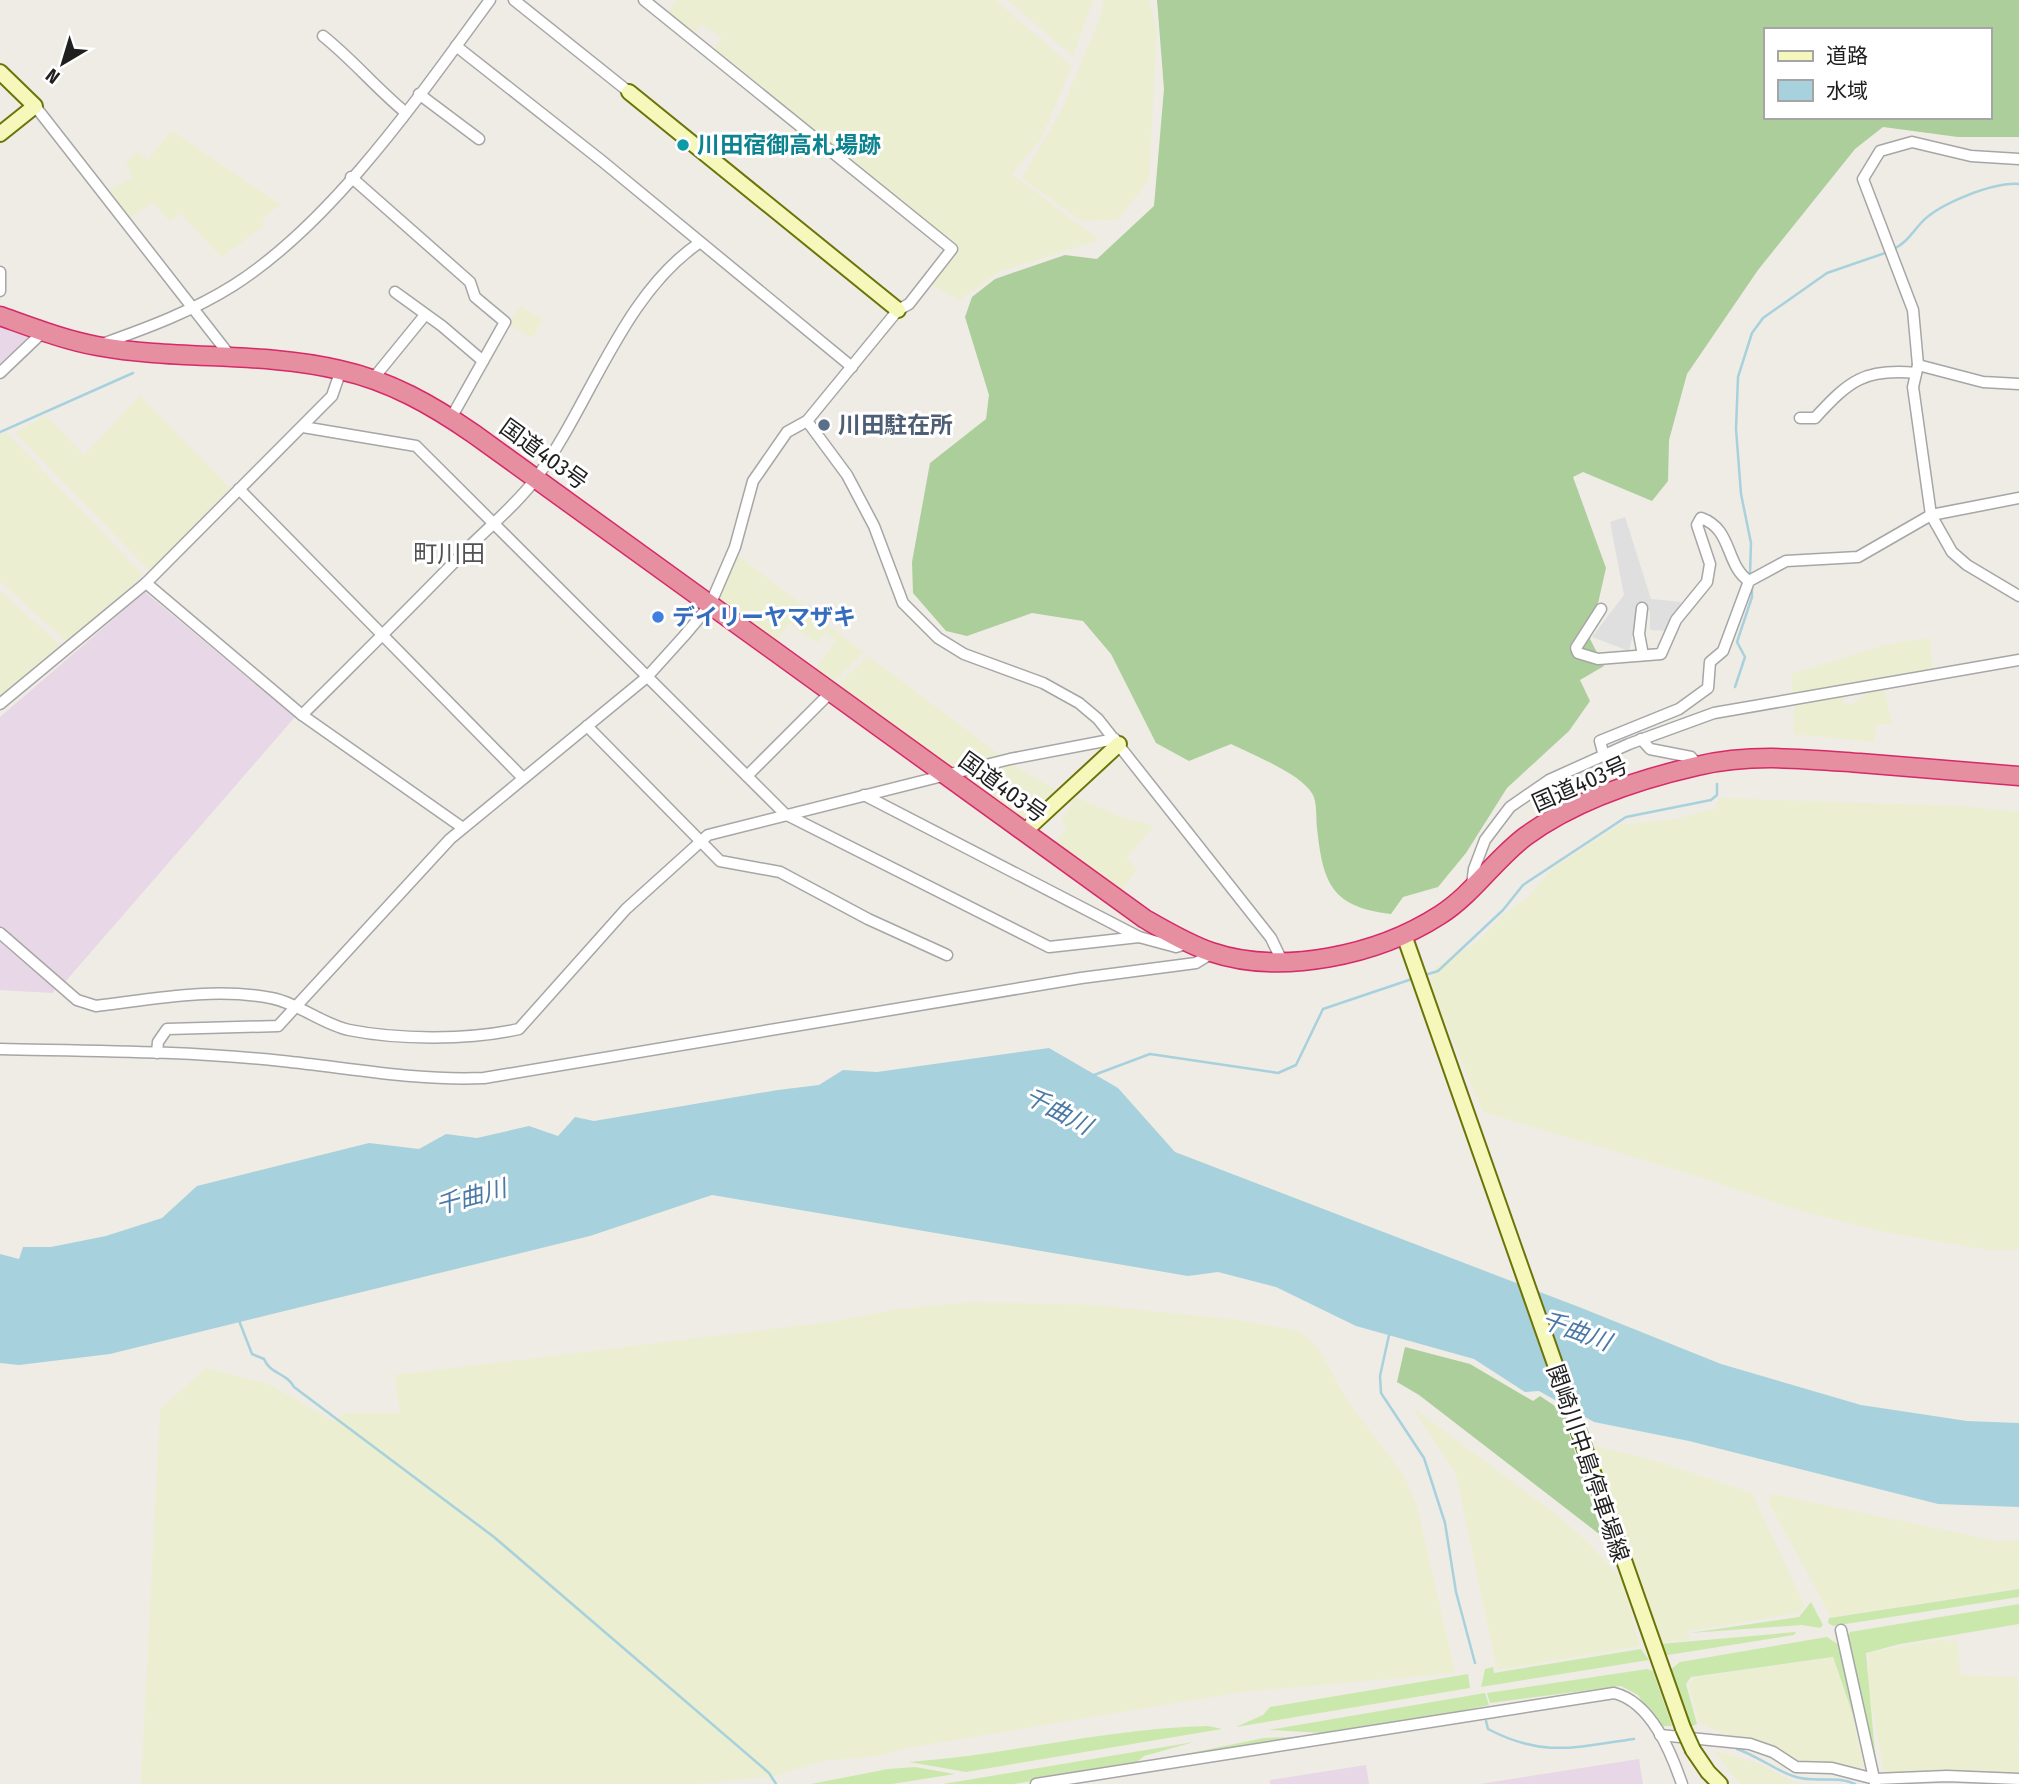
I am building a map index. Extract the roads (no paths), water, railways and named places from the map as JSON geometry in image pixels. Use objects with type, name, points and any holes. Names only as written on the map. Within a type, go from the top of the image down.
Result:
[{"type":"highway","name":"国道403号","points":[[0,316],[95,346],[234,360],[291,362],[341,370],[412,396],[451,418],[1145,919],[1212,953],[1253,961],[1282,961],[1406,942],[1472,890],[1524,838],[1557,816],[1632,786],[1698,765],[1772,756],[2019,776]]},
{"type":"main road","points":[[0,72],[35,106],[0,134]]},
{"type":"main road","points":[[629,92],[898,310]]},
{"type":"main road","points":[[1024,832],[1117,741]]},
{"type":"main road","name":"関崎川中島停車場線","points":[[1406,942],[1655,1654],[1693,1750],[1707,1772],[1720,1784]]},
{"type":"street","points":[[95,346],[194,306],[259,266],[313,219],[405,112],[490,0]]},
{"type":"street","points":[[514,0],[629,92]]},
{"type":"street","points":[[157,1053],[158,1042],[167,1028],[278,1026],[463,828],[647,677],[709,605],[735,547],[753,481],[787,432],[807,421],[898,310],[909,304],[952,249],[644,0]]},
{"type":"street","points":[[323,36],[353,60],[375,87],[405,112]]},
{"type":"street","points":[[456,47],[587,149],[852,367]]},
{"type":"street","points":[[419,94],[479,139]]},
{"type":"street","points":[[35,106],[234,360]]},
{"type":"street","points":[[2019,159],[1971,156],[1912,142],[1880,151],[1863,178],[1913,310],[1917,369],[1913,387],[1931,515],[1952,552],[1967,565],[2019,596]]},
{"type":"street","points":[[351,177],[470,282],[475,297],[505,322],[451,418]]},
{"type":"street","points":[[302,715],[536,479],[579,411],[607,353],[641,303],[682,254],[699,243]]},
{"type":"street","points":[[0,272],[0,291]]},
{"type":"street","points":[[396,292],[483,362]]},
{"type":"street","points":[[372,380],[425,315]]},
{"type":"street","points":[[0,373],[44,331]]},
{"type":"street","points":[[1800,418],[1815,418],[1844,387],[1862,376],[1888,370],[1917,369],[1983,382],[2019,384]]},
{"type":"street","points":[[0,704],[146,583],[332,396],[341,370]]},
{"type":"street","points":[[807,421],[847,475],[858,495],[874,526],[903,603],[938,638],[964,654],[1043,683],[1079,703],[1117,741],[1273,941],[1282,961]]},
{"type":"street","points":[[303,427],[416,446],[785,814],[1049,947],[1139,937]]},
{"type":"street","points":[[239,489],[522,777]]},
{"type":"street","points":[[1604,756],[1600,741],[1679,709],[1708,688],[1710,662],[1723,651],[1749,581],[1786,561],[1858,557],[1931,515],[2019,498]]},
{"type":"street","points":[[1601,609],[1576,648],[1578,653],[1598,659],[1661,654],[1676,620],[1707,582],[1710,564],[1699,533],[1698,520],[1706,520],[1720,529],[1740,571],[1749,581]]},
{"type":"street","points":[[146,583],[302,715],[463,828]]},
{"type":"street","points":[[1642,608],[1639,634],[1643,655]]},
{"type":"street","points":[[1472,890],[1474,869],[1485,840],[1510,807],[1549,780],[1641,739],[1714,713],[2019,660]]},
{"type":"street","points":[[747,776],[832,691]]},
{"type":"street","points":[[587,726],[720,861],[780,872],[868,919],[947,955]]},
{"type":"street","points":[[1641,739],[1650,749],[1691,757],[1698,765]]},
{"type":"street","points":[[0,933],[77,1000],[96,1006],[226,993],[273,998],[348,1030],[418,1036],[493,1035],[519,1029],[625,909],[708,835],[944,775],[1117,741]]},
{"type":"street","points":[[864,795],[1139,937],[1176,947],[1189,943]]},
{"type":"street","points":[[1253,961],[1265,954],[1273,941]]},
{"type":"street","points":[[0,1049],[157,1053],[281,1061],[436,1080],[484,1078],[1081,978],[1196,963],[1212,953]]},
{"type":"street","points":[[1841,1630],[1875,1782]]},
{"type":"street","points":[[1036,1784],[1602,1693],[1614,1693],[1630,1699],[1660,1735],[1682,1784]]},
{"type":"street","points":[[1660,1735],[1750,1744],[1773,1752],[1796,1767],[1832,1768],[1875,1782],[1947,1776],[2019,1779]]},
{"type":"water","name":"千曲川","points":[[1049,1048],[1118,1088],[1175,1152],[1721,1364],[1861,1405],[1967,1421],[2019,1423],[2019,1507],[1938,1504],[1689,1441],[1594,1422],[1539,1391],[1525,1392],[1474,1359],[1356,1326],[1276,1287],[1218,1272],[1188,1276],[712,1195],[590,1236],[110,1354],[19,1365],[0,1363],[0,1254],[19,1259],[23,1247],[51,1247],[106,1236],[162,1218],[197,1186],[369,1143],[419,1149],[446,1134],[477,1138],[529,1126],[558,1136],[575,1117],[594,1121],[819,1085],[843,1070],[877,1072]]},
{"type":"waterway","points":[[1894,249],[1906,241],[1929,216],[1953,202],[1981,190],[2019,184]]},
{"type":"waterway","points":[[1750,573],[1751,543],[1741,494],[1736,429],[1738,377],[1752,333],[1763,318],[1827,273],[1888,252]]},
{"type":"waterway","points":[[0,432],[133,373]]},
{"type":"waterway","points":[[1735,687],[1745,657],[1737,642],[1752,597],[1752,588]]},
{"type":"waterway","points":[[1425,975],[1438,971],[1503,910],[1523,885],[1626,817],[1711,800],[1717,795],[1717,784]]},
{"type":"waterway","points":[[1094,1075],[1150,1054],[1278,1073],[1296,1065],[1323,1009],[1415,978]]},
{"type":"waterway","points":[[238,1318],[252,1354],[264,1359],[270,1368],[294,1387],[494,1537],[769,1773],[776,1784]]},
{"type":"waterway","points":[[1389,1335],[1380,1376],[1381,1393],[1424,1458],[1445,1523],[1456,1592],[1475,1663]]},
{"type":"waterway","points":[[1486,1721],[1488,1729],[1526,1744],[1543,1747],[1577,1747],[1634,1739]]},
{"type":"waterway","points":[[1737,1749],[1796,1777],[1840,1780],[1855,1784]]},
{"type":"place","name":"川田宿御高札場跡","points":[[683,145]]},
{"type":"place","name":"川田駐在所","points":[[824,425]]},
{"type":"place","name":"デイリーヤマザキ","points":[[658,617]]},
{"type":"district","name":"町川田","points":[[449,554]]}]
